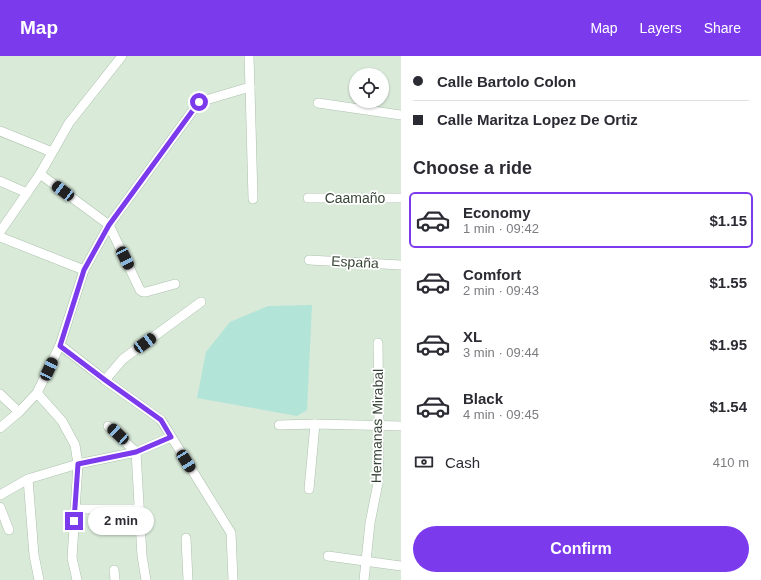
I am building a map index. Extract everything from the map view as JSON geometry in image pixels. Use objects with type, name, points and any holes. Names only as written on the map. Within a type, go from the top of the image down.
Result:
[{"type":"street","points":[[0,232],[40,174],[69,123],[122,56]]},
{"type":"street","points":[[249,56],[253,199]]},
{"type":"street","points":[[0,428],[38,393],[60,346],[84,270],[109,225],[199,102],[250,87]]},
{"type":"street","points":[[318,103],[401,115]]},
{"type":"street","points":[[0,131],[52,152]]},
{"type":"street","points":[[40,174],[109,225],[140,290],[146,292],[175,284]]},
{"type":"street","points":[[0,181],[27,192]]},
{"type":"street","name":"Caamaño","points":[[308,198],[401,198]]},
{"type":"street","points":[[0,237],[84,270]]},
{"type":"street","name":"España","points":[[309,260],[401,264]]},
{"type":"street","points":[[105,380],[123,359],[201,302]]},
{"type":"street","name":"Hermanas Mirabal","points":[[364,580],[370,523],[378,483],[378,343]]},
{"type":"street","points":[[60,346],[161,420],[230,533],[233,580]]},
{"type":"street","points":[[38,393],[62,421],[75,445],[78,464],[72,558],[77,580]]},
{"type":"street","points":[[0,394],[19,412]]},
{"type":"street","points":[[309,489],[315,424]]},
{"type":"street","points":[[279,425],[315,424],[401,426]]},
{"type":"street","points":[[108,426],[136,452],[142,556],[146,580]]},
{"type":"street","points":[[0,495],[28,479],[78,464],[136,452],[171,437]]},
{"type":"street","points":[[28,479],[34,555],[39,580]]},
{"type":"street","points":[[0,507],[9,530]]},
{"type":"street","points":[[75,509],[139,509]]},
{"type":"street","points":[[186,538],[188,580]]},
{"type":"street","points":[[328,556],[401,566]]},
{"type":"street","points":[[114,570],[115,580]]},
{"type":"shaded area","points":[[0,56],[401,56],[401,580],[0,580]]},
{"type":"shaded area","points":[[312,305],[307,410],[297,416],[197,398],[206,352],[230,322],[268,306]]},
{"type":"route","points":[[74,521],[78,464],[136,452],[171,437],[161,420],[60,346],[84,270],[109,225],[199,102]]}]
